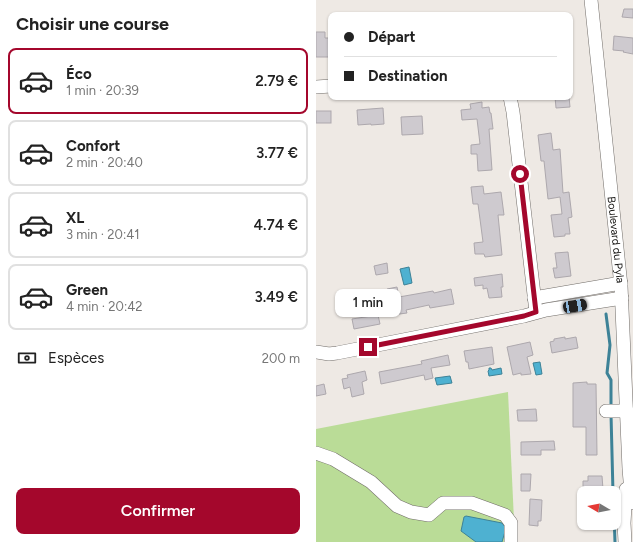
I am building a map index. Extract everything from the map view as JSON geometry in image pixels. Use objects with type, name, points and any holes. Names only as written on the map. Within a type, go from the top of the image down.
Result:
[{"type":"street","name":"Boulevard du Pyla","points":[[591,0],[624,288],[627,411],[631,478]]},
{"type":"street","points":[[316,87],[328,86]]},
{"type":"street","points":[[511,100],[536,312]]},
{"type":"street","points":[[534,298],[624,288]]},
{"type":"street","points":[[316,352],[329,354],[337,353],[524,316],[536,312],[603,301],[624,288]]},
{"type":"street","points":[[606,411],[627,411]]},
{"type":"street","points":[[316,452],[333,459],[370,482],[397,506],[411,512],[429,515],[440,505],[472,503],[505,515],[511,523],[511,542]]},
{"type":"street","points":[[631,478],[633,503]]},
{"type":"street","points":[[625,542],[625,493],[631,478]]},
{"type":"green space","points":[[508,392],[515,542],[316,542],[316,429]]},
{"type":"water","points":[[409,267],[412,283],[404,285],[400,269]]},
{"type":"water","points":[[540,362],[542,374],[536,375],[533,363]]},
{"type":"water","points":[[489,368],[492,370],[501,368],[502,374],[489,376]]},
{"type":"water","points":[[450,376],[452,383],[437,385],[435,378]]},
{"type":"water","points":[[466,516],[502,523],[506,528],[502,542],[476,542],[461,531],[464,517]]},
{"type":"building","points":[[624,9],[633,9],[633,18],[622,17]]},
{"type":"building","points":[[316,32],[325,32],[325,38],[328,38],[328,57],[316,57]]},
{"type":"building","points":[[614,36],[633,38],[633,54],[613,50]]},
{"type":"building","points":[[555,100],[569,100],[570,107],[556,108]]},
{"type":"building","points":[[482,102],[482,108],[489,107],[491,113],[493,129],[489,129],[492,170],[478,171],[477,154],[471,154],[471,145],[480,144],[477,119],[462,120],[461,110],[471,109],[470,104]]},
{"type":"building","points":[[383,108],[384,124],[358,125],[357,110]]},
{"type":"building","points":[[316,111],[331,111],[331,123],[316,123]]},
{"type":"building","points":[[422,116],[423,134],[402,135],[401,117]]},
{"type":"building","points":[[551,133],[553,150],[560,149],[563,193],[569,192],[572,217],[568,218],[570,234],[554,237],[551,215],[562,214],[560,197],[548,199],[544,161],[541,161],[538,135]]},
{"type":"building","points":[[483,186],[484,194],[501,192],[504,215],[498,215],[502,255],[485,257],[484,254],[475,254],[474,243],[483,242],[478,204],[473,204],[471,187]]},
{"type":"building","points":[[568,252],[571,276],[555,278],[553,268],[557,268],[555,253]]},
{"type":"building","points":[[387,263],[388,273],[376,275],[374,266]]},
{"type":"building","points":[[502,274],[502,297],[489,298],[487,288],[483,289],[483,285],[475,286],[474,278]]},
{"type":"building","points":[[397,287],[399,297],[433,291],[434,293],[451,289],[454,304],[430,308],[429,305],[406,310],[407,313],[392,315],[387,289]]},
{"type":"building","points":[[378,315],[380,324],[354,329],[352,319]]},
{"type":"building","points":[[565,337],[565,339],[576,337],[578,348],[552,353],[550,342],[554,341],[554,339]]},
{"type":"building","points":[[530,342],[533,355],[527,357],[531,374],[521,375],[521,373],[513,375],[507,347]]},
{"type":"building","points":[[492,347],[494,364],[469,369],[464,351]]},
{"type":"building","points":[[448,355],[450,365],[431,368],[433,378],[425,380],[424,375],[381,384],[379,372],[422,364],[421,361]]},
{"type":"building","points":[[365,371],[367,380],[362,382],[364,394],[352,397],[350,387],[344,389],[342,379],[348,378],[347,375]]},
{"type":"building","points":[[587,382],[587,384],[596,384],[597,455],[586,455],[586,427],[573,427],[573,383]]},
{"type":"building","points":[[324,384],[326,394],[316,396],[316,386]]},
{"type":"building","points":[[536,409],[537,421],[518,421],[517,410]]},
{"type":"building","points":[[554,441],[555,450],[541,450],[541,455],[521,455],[521,442]]},
{"type":"building","points":[[521,474],[531,474],[530,491],[521,491]]},
{"type":"building","points":[[588,476],[602,476],[603,486],[583,486],[583,481],[588,481]]},
{"type":"building","points":[[530,499],[542,500],[541,521],[538,521],[538,526],[529,525]]},
{"type":"waterway","points":[[606,314],[610,345],[607,373],[611,380],[611,407]]},
{"type":"waterway","points":[[611,414],[613,486]]},
{"type":"waterway","points":[[615,530],[615,542]]},
{"type":"route","points":[[368,347],[524,316],[536,312],[520,174]]}]
